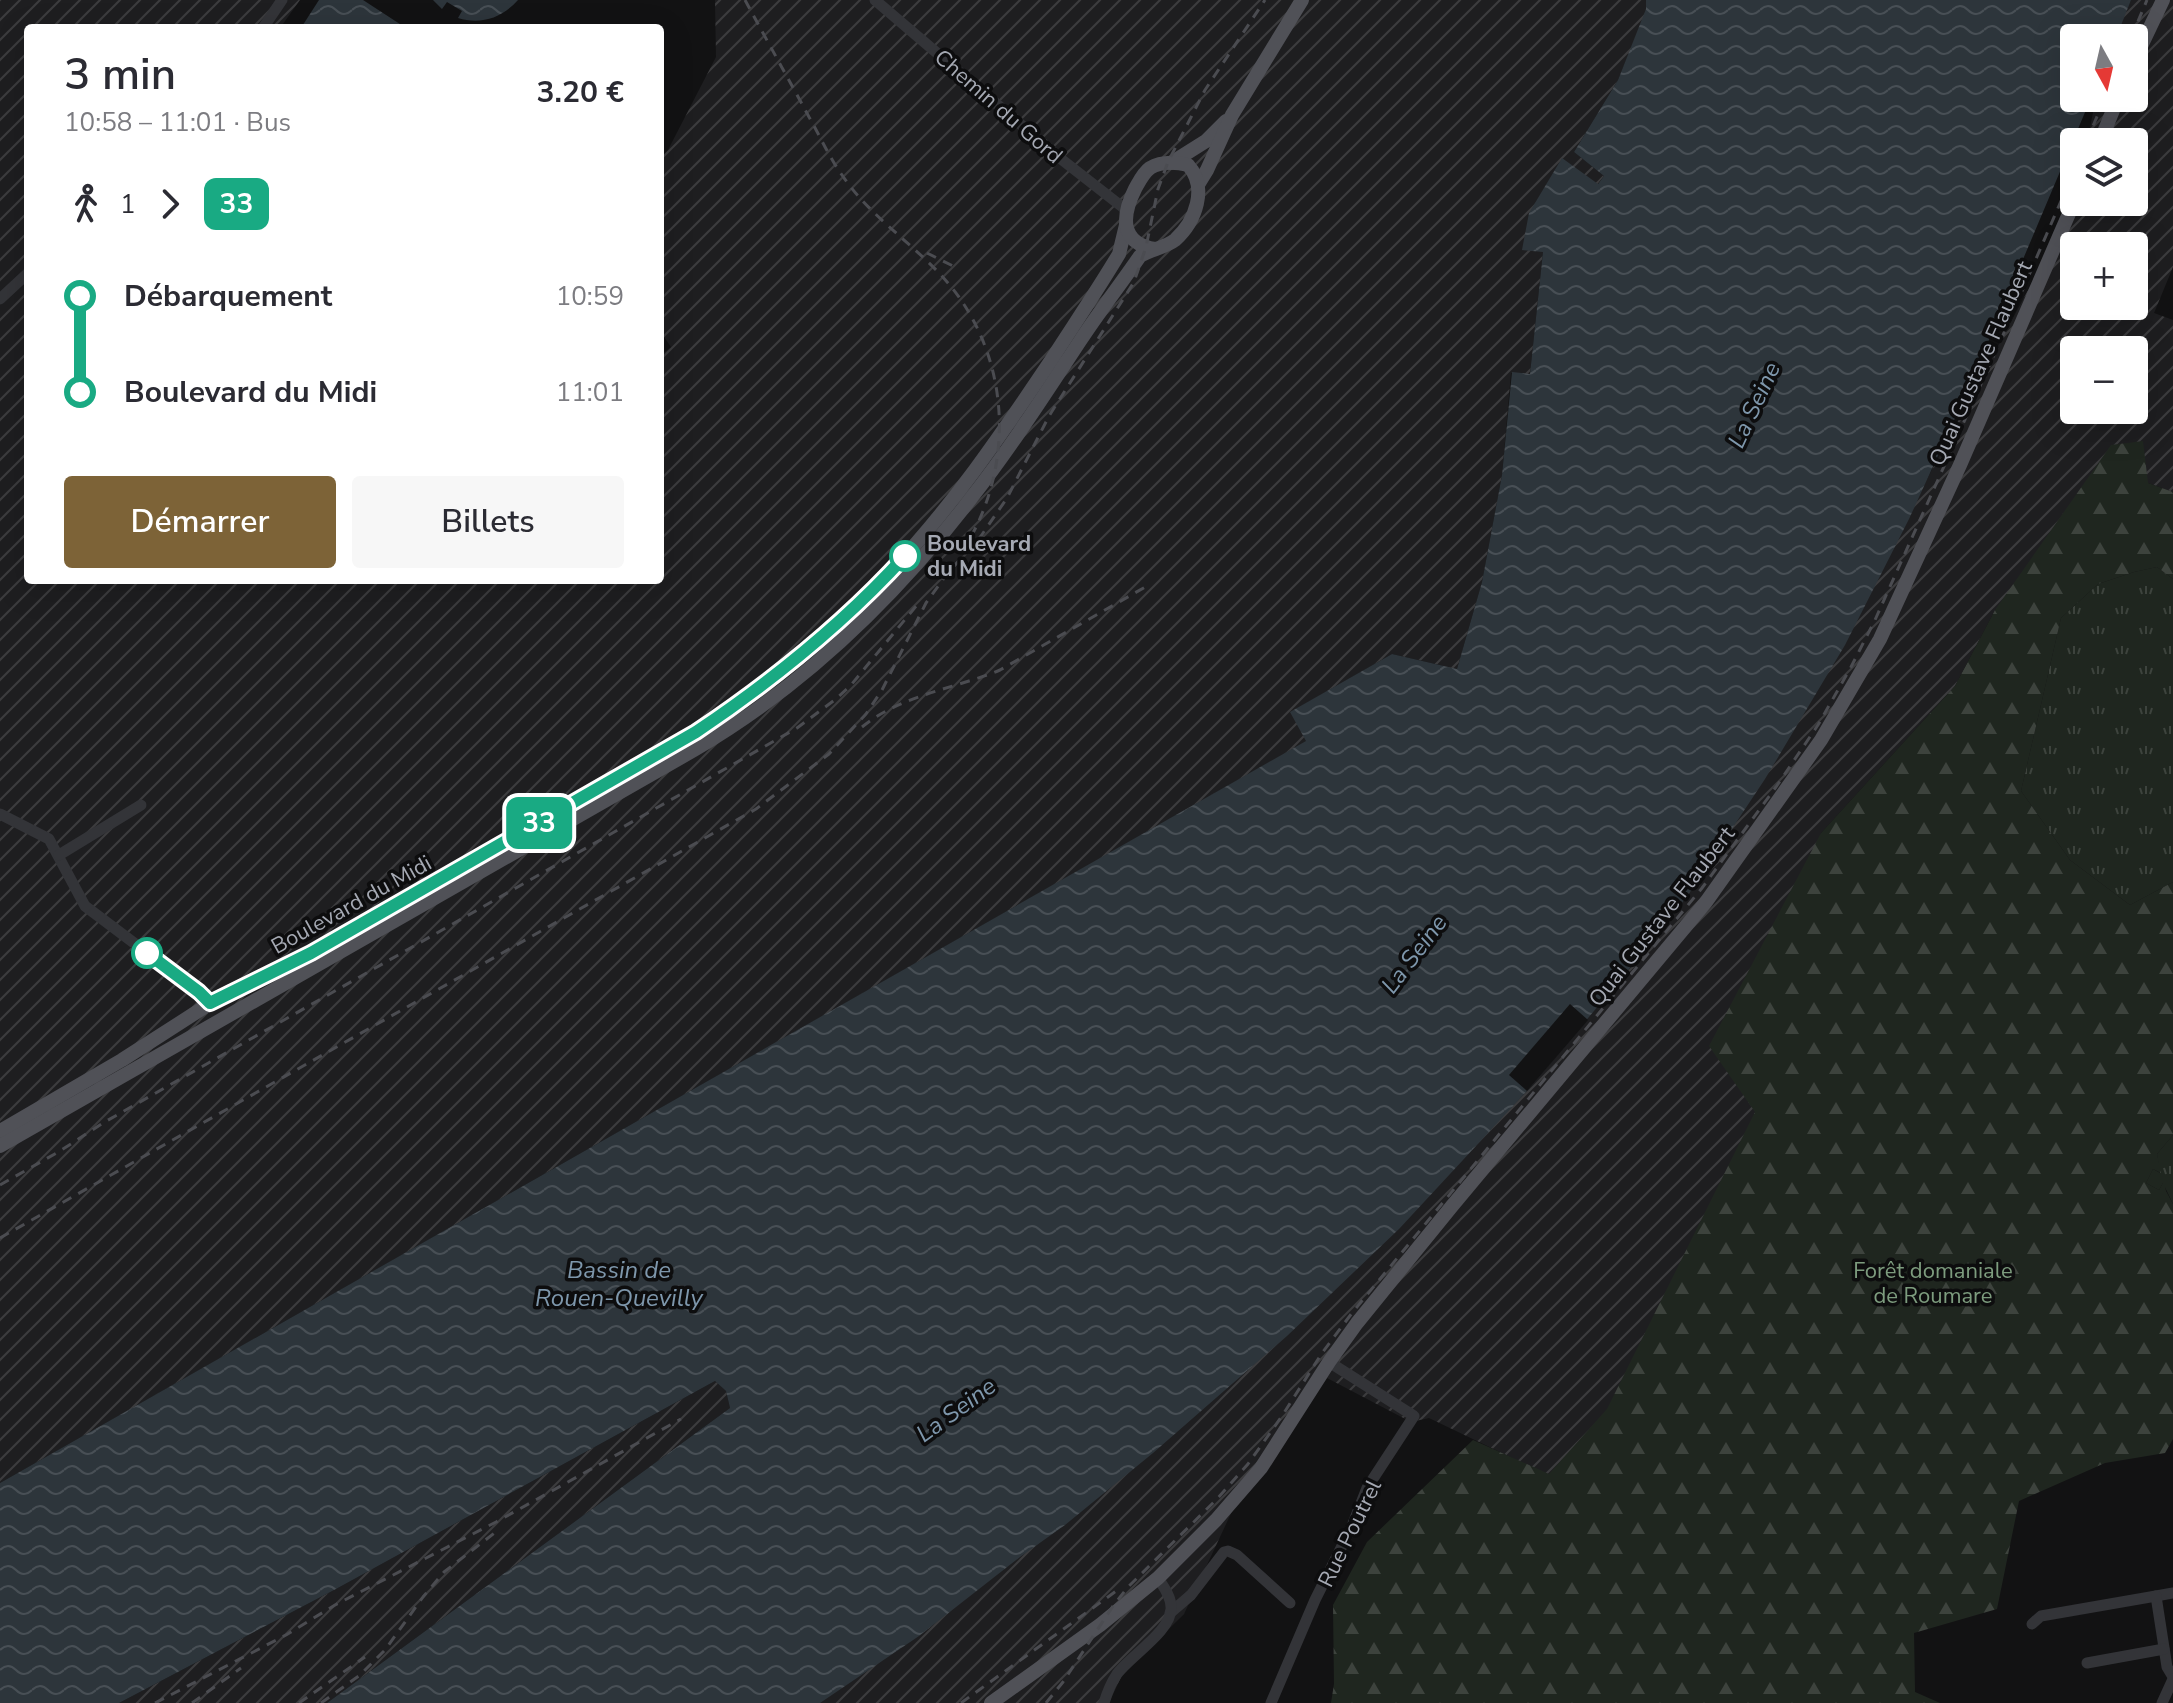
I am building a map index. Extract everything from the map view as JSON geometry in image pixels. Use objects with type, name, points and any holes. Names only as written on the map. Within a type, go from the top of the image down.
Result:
[{"type":"main road","points":[[1199,183],[1232,115],[1302,0]]},
{"type":"main road","points":[[2148,32],[2163,0]]},
{"type":"main road","points":[[1171,163],[1206,141],[1232,115]]},
{"type":"main road","points":[[1171,163],[1188,165],[1195,173],[1199,196],[1189,222],[1172,242],[1155,249],[1142,246],[1132,238],[1126,217],[1139,181],[1148,169],[1171,163]]},
{"type":"main road","name":"Quai Gustave Flaubert","points":[[991,1703],[1100,1625],[1158,1578],[1216,1520],[1261,1468],[1357,1323],[1706,902],[1821,740],[1880,639],[1960,465],[2068,216]]},
{"type":"main road","name":"Boulevard du Midi","points":[[720,734],[739,713],[802,659],[892,569],[985,459],[1119,254],[1126,217]]},
{"type":"main road","name":"Boulevard du Midi","points":[[0,1131],[122,1060],[720,734],[769,700],[828,653],[904,577],[968,503],[1140,256],[1155,249]]},
{"type":"main road","name":"Boulevard du Midi","points":[[0,1146],[115,1080],[218,1010],[311,953],[673,746],[802,659],[828,653]]},
{"type":"street","points":[[266,24],[282,0]]},
{"type":"street","name":"Chemin du Gord","points":[[875,0],[1126,217]]},
{"type":"street","points":[[0,299],[24,277]]},
{"type":"street","points":[[60,858],[141,805]]},
{"type":"street","points":[[0,814],[49,839],[85,906],[199,992],[218,1010]]},
{"type":"street","name":"Rue Poutrel","points":[[1271,1703],[1367,1488],[1414,1416],[1329,1362]]},
{"type":"street","points":[[1170,1613],[1191,1595],[1224,1552],[1228,1551],[1237,1555],[1290,1603]]},
{"type":"street","points":[[1104,1703],[1118,1672],[1158,1634],[1172,1609],[1158,1578]]},
{"type":"street","points":[[2032,1624],[2041,1616],[2173,1593]]},
{"type":"street","points":[[2156,1596],[2167,1667],[2173,1678],[2167,1699]]},
{"type":"street","points":[[2087,1663],[2164,1649]]},
{"type":"shaded area","points":[[0,0],[300,0],[283,24],[24,24],[24,584],[664,584],[664,353],[671,347],[664,337],[664,154],[716,57],[715,0],[1646,0],[1647,9],[1618,80],[1574,152],[1604,176],[1543,252],[1530,374],[1511,373],[1502,475],[1482,582],[1457,669],[1392,654],[1291,712],[1307,741],[0,1483]]},
{"type":"shaded area","points":[[2131,0],[2173,0],[2173,267],[2154,313],[2173,320],[2173,492],[2148,483],[1995,610],[1955,686],[1821,833],[1760,1105],[1646,1373],[1555,1483],[1529,1466],[1429,1418],[1411,1422],[1327,1378],[1333,1369],[1325,1365],[1241,1492],[1184,1614],[1122,1675],[1109,1703],[770,1703],[1848,627],[2068,216],[2148,216],[2148,128],[2090,128],[2093,112],[2148,112],[2148,24],[2120,24]]},
{"type":"shaded area","points":[[715,1381],[726,1391],[730,1408],[327,1703],[119,1703],[336,1589]]},
{"type":"green space","name":"Forêt domaniale de Roumare","points":[[2143,441],[2148,483],[2173,492],[2173,579],[2157,567],[2098,584],[2061,618],[2021,791],[2070,860],[2130,905],[2173,882],[2173,1135],[2157,1154],[2161,1173],[2153,1169],[2146,1183],[2159,1190],[2164,1181],[2173,1204],[2173,1439],[2165,1453],[2105,1463],[2019,1501],[1997,1609],[1914,1633],[1915,1692],[1940,1703],[1331,1703],[1334,1684],[1333,1605],[1367,1542],[1473,1440],[1549,1474],[1607,1409],[1755,1112],[1709,1046],[1821,833],[1955,686],[1995,610],[2111,445]]},
{"type":"green space","points":[[2157,567],[2173,579],[2173,882],[2130,905],[2070,860],[2021,791],[2061,618],[2098,584]]},
{"type":"green space","points":[[2173,1135],[2173,1204],[2163,1183],[2159,1190],[2146,1183],[2153,1169],[2160,1173],[2157,1154]]},
{"type":"water","points":[[319,0],[363,0],[400,24],[304,24]]},
{"type":"water","points":[[433,0],[518,0],[498,15],[475,21],[458,18],[462,11],[447,2],[442,9]]},
{"type":"water","points":[[1646,0],[2131,0],[2122,24],[2060,24],[2060,112],[2085,112],[2078,128],[2060,128],[2060,172],[1967,392],[1909,519],[1845,645],[1765,779],[1688,895],[1527,1091],[1399,1229],[1287,1336],[1153,1453],[1065,1525],[919,1636],[820,1703],[327,1703],[730,1408],[726,1391],[715,1381],[336,1589],[119,1703],[0,1703],[0,1483],[1306,741],[1290,712],[1392,654],[1457,669],[1482,582],[1502,475],[1512,372],[1530,374],[1543,252],[1522,250],[1529,213],[1562,158],[1598,184],[1604,176],[1574,152],[1618,80],[1646,9]]},
{"type":"pier","points":[[1570,1004],[1588,1020],[1527,1091],[1509,1075]]},
{"type":"railway","points":[[745,0],[842,175],[876,214],[940,274],[962,302],[979,332],[991,365],[998,398],[999,433],[996,467],[987,501],[973,533]]},
{"type":"railway","points":[[0,1238],[756,809],[829,754],[866,714],[882,690],[926,603],[981,536],[1007,498],[1049,416],[1134,282],[1168,162],[1205,90],[1265,0]]},
{"type":"railway","points":[[2137,24],[2147,0]]},
{"type":"railway","points":[[2092,128],[2099,112]]},
{"type":"railway","points":[[1046,1703],[1128,1587],[1248,1464],[1352,1313],[1702,888],[1818,725],[1875,620],[2060,203]]},
{"type":"railway","points":[[927,253],[955,267]]},
{"type":"railway","points":[[862,727],[894,707],[1000,670],[1147,586]]},
{"type":"railway","points":[[0,1185],[103,1123],[797,728],[851,685],[917,605]]},
{"type":"railway","points":[[155,1703],[496,1522],[681,1419]]},
{"type":"railway","points":[[321,1703],[360,1675],[385,1650],[444,1572],[497,1531]]},
{"type":"railway","points":[[961,1703],[1119,1589]]},
{"type":"railway","points":[[299,1703],[365,1657]]},
{"type":"railway","points":[[192,1703],[241,1668]]},
{"type":"bus line","name":"33","points":[[147,953],[210,1003],[311,953],[696,732],[781,671],[818,640],[905,556]]},
{"type":"place","name":"Boulevard du Midi","points":[[905,556]]},
{"type":"water label","name":"La Seine","points":[[1754,405]]},
{"type":"water label","name":"La Seine","points":[[1414,954]]},
{"type":"water label","name":"Bassin de Rouen-Quevilly","points":[[619,1284]]},
{"type":"water label","name":"La Seine","points":[[956,1410]]}]
